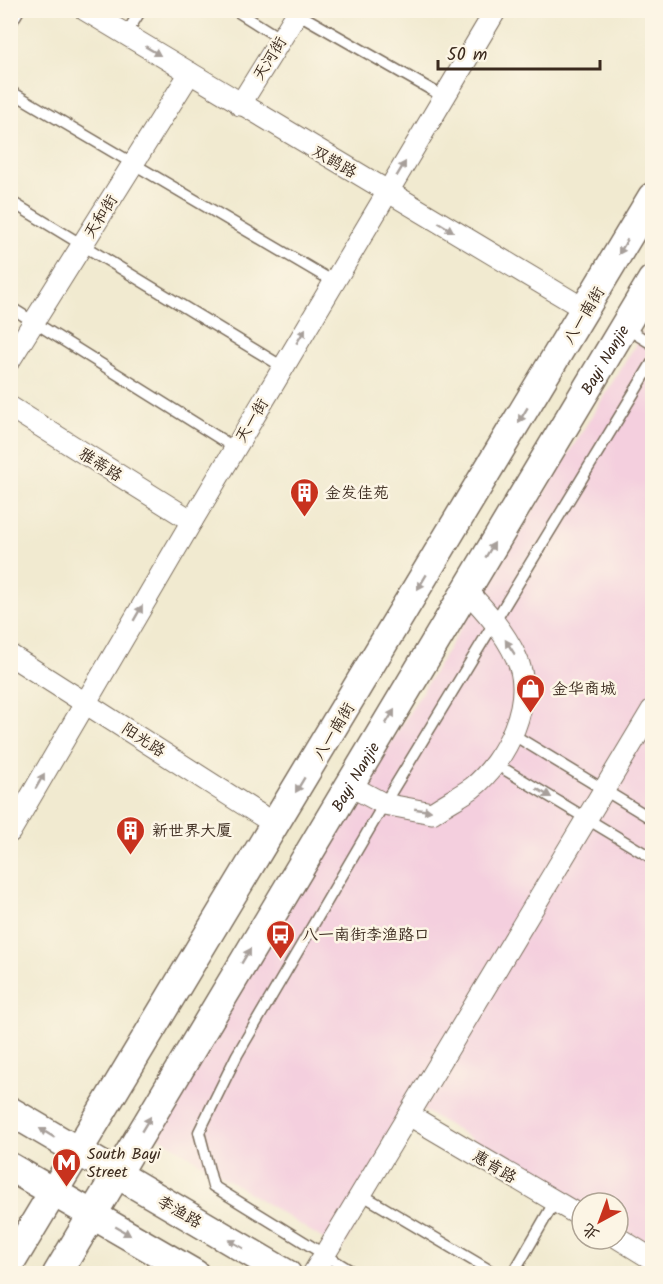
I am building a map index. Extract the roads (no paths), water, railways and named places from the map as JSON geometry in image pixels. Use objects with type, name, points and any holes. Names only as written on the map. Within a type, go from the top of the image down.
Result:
[{"type":"main road","name":"八一南街","points":[[10,1264],[652,197]]},
{"type":"main road","name":"Bayi Nanjie","points":[[57,1274],[652,280]]},
{"type":"main road","name":"李渔路","points":[[10,1111],[287,1274]]},
{"type":"main road","points":[[10,1167],[195,1274]]},
{"type":"street","name":"双鹊路","points":[[85,10],[240,105],[586,310]]},
{"type":"street","name":"天一街","points":[[10,832],[192,520],[496,10]]},
{"type":"street","name":"天河街","points":[[240,105],[298,12]]},
{"type":"street","name":"天和街","points":[[10,360],[190,73]]},
{"type":"street","name":"雅蒂路","points":[[10,407],[192,520]]},
{"type":"street","points":[[349,785],[384,804],[432,813],[473,787],[507,747],[525,698],[518,658],[494,622],[466,590]]},
{"type":"street","name":"阳光路","points":[[10,655],[87,702],[276,825]]},
{"type":"street","points":[[313,1274],[652,710]]},
{"type":"street","name":"惠肯路","points":[[409,1115],[570,1210]]},
{"type":"street","points":[[630,1245],[652,1259]]},
{"type":"lane","points":[[10,25],[19,10]]},
{"type":"lane","points":[[126,34],[141,10]]},
{"type":"lane","points":[[236,10],[281,39]]},
{"type":"lane","points":[[298,12],[444,97]]},
{"type":"lane","points":[[10,92],[334,282]]},
{"type":"lane","points":[[10,201],[283,367]]},
{"type":"lane","points":[[10,307],[235,448]]},
{"type":"lane","points":[[624,327],[652,344]]},
{"type":"lane","points":[[356,1274],[213,1186],[199,1132],[237,1055],[384,804],[652,363]]},
{"type":"lane","points":[[512,734],[652,819]]},
{"type":"lane","points":[[494,763],[652,858]]},
{"type":"lane","points":[[361,1194],[496,1274]]},
{"type":"lane","points":[[513,1274],[555,1201]]},
{"type":"place","name":"金发佳苑","points":[[304,518]]},
{"type":"place","name":"金华商城","points":[[531,714]]},
{"type":"place","name":"新世界大厦","points":[[131,856]]},
{"type":"place","name":"八一南街李渔路口","points":[[281,960]]},
{"type":"place","name":"South Bayi Street","points":[[66,1188]]}]
